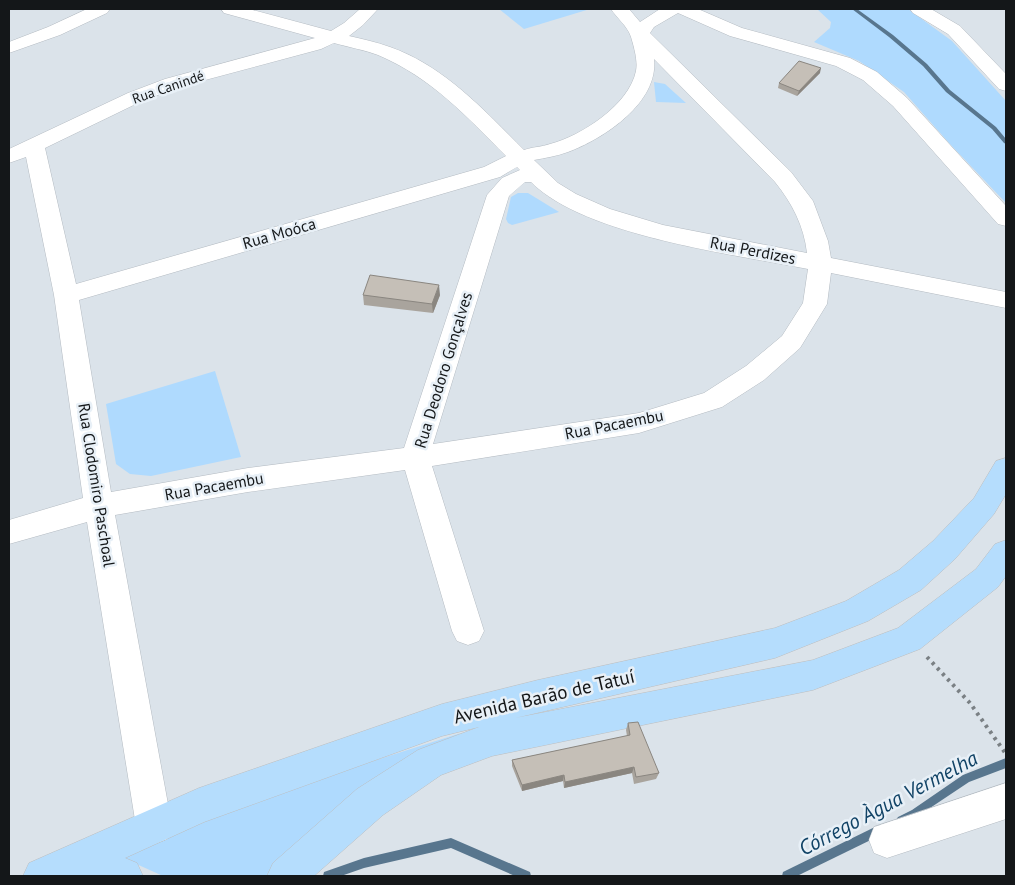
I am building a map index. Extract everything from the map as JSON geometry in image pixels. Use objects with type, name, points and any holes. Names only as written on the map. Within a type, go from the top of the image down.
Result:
[{"type":"main road","name":"Avenida Barão de Tatuí","points":[[44,875],[199,806],[442,720],[538,696],[775,643],[857,611],[910,580],[944,550],[984,506],[1006,469]]},
{"type":"main road","name":"Avenida Barão de Tatuí","points":[[286,876],[370,802],[430,762],[492,739],[814,675],[909,639],[987,578],[1006,553]]},
{"type":"main road","points":[[44,875],[83,871],[113,873],[124,876]]},
{"type":"street","points":[[9,48],[54,31],[101,9]]},
{"type":"street","name":"Rua Perdizes","points":[[230,9],[384,51],[432,76],[469,107],[550,188],[568,199],[602,214],[661,232],[1006,300]]},
{"type":"street","name":"Rua Canindé","points":[[9,157],[135,97],[172,83],[314,45],[335,37],[358,23],[369,9]]},
{"type":"street","name":"Rua Pacaembu","points":[[9,532],[99,506],[248,480],[415,458],[639,423],[713,400],[755,373],[791,342],[815,304],[820,264],[817,241],[802,201],[784,177],[640,34],[620,9]]},
{"type":"street","points":[[488,181],[506,160],[508,154],[523,162],[558,149],[600,129],[616,116],[637,90],[644,74],[646,61],[640,34],[648,23],[672,9]]},
{"type":"street","points":[[684,9],[736,32],[843,62],[870,76],[900,102],[1006,219]]},
{"type":"street","points":[[919,9],[954,30],[1006,85]]},
{"type":"street","name":"Rua Clodomiro Paschoal","points":[[34,146],[66,296],[99,506],[154,826]]},
{"type":"street","name":"Rua Deodoro Gonçalves","points":[[468,631],[415,458],[488,181],[507,182],[517,177],[523,162]]},
{"type":"street","name":"Rua Moóca","points":[[66,296],[488,181]]},
{"type":"street","points":[[887,840],[1006,801]]},
{"type":"path","points":[[909,639],[957,687],[999,741],[1006,754]]},
{"type":"shaded area","points":[[499,9],[590,9],[524,29]]},
{"type":"shaded area","points":[[817,9],[908,9],[952,41],[1006,101],[1006,203],[904,92],[859,61],[814,42],[830,28],[831,22]]},
{"type":"shaded area","points":[[654,82],[665,84],[686,103],[656,102]]},
{"type":"shaded area","points":[[518,193],[528,193],[559,212],[512,225],[506,219],[511,197]]},
{"type":"shaded area","points":[[215,371],[241,457],[151,476],[130,474],[116,464],[106,404]]},
{"type":"shaded area","points":[[461,733],[379,779],[266,876],[163,876],[123,858],[263,796]]},
{"type":"building","points":[[799,61],[821,68],[799,91],[779,83]]},
{"type":"building","points":[[370,275],[439,285],[432,304],[363,295]]},
{"type":"building","points":[[638,722],[659,773],[636,777],[634,767],[565,782],[564,775],[522,785],[512,760],[630,735],[628,723]]},
{"type":"waterway","points":[[854,9],[891,36],[925,65],[948,91],[994,128],[1006,142]]},
{"type":"waterway","name":"Córrego Àgua Vermelha","points":[[901,820],[915,813],[966,778],[1006,763]]},
{"type":"waterway","name":"Córrego Àgua Vermelha","points":[[787,876],[879,830]]},
{"type":"waterway","name":"Córrego Àgua Vermelha","points":[[328,876],[364,863],[451,843],[526,876]]}]
